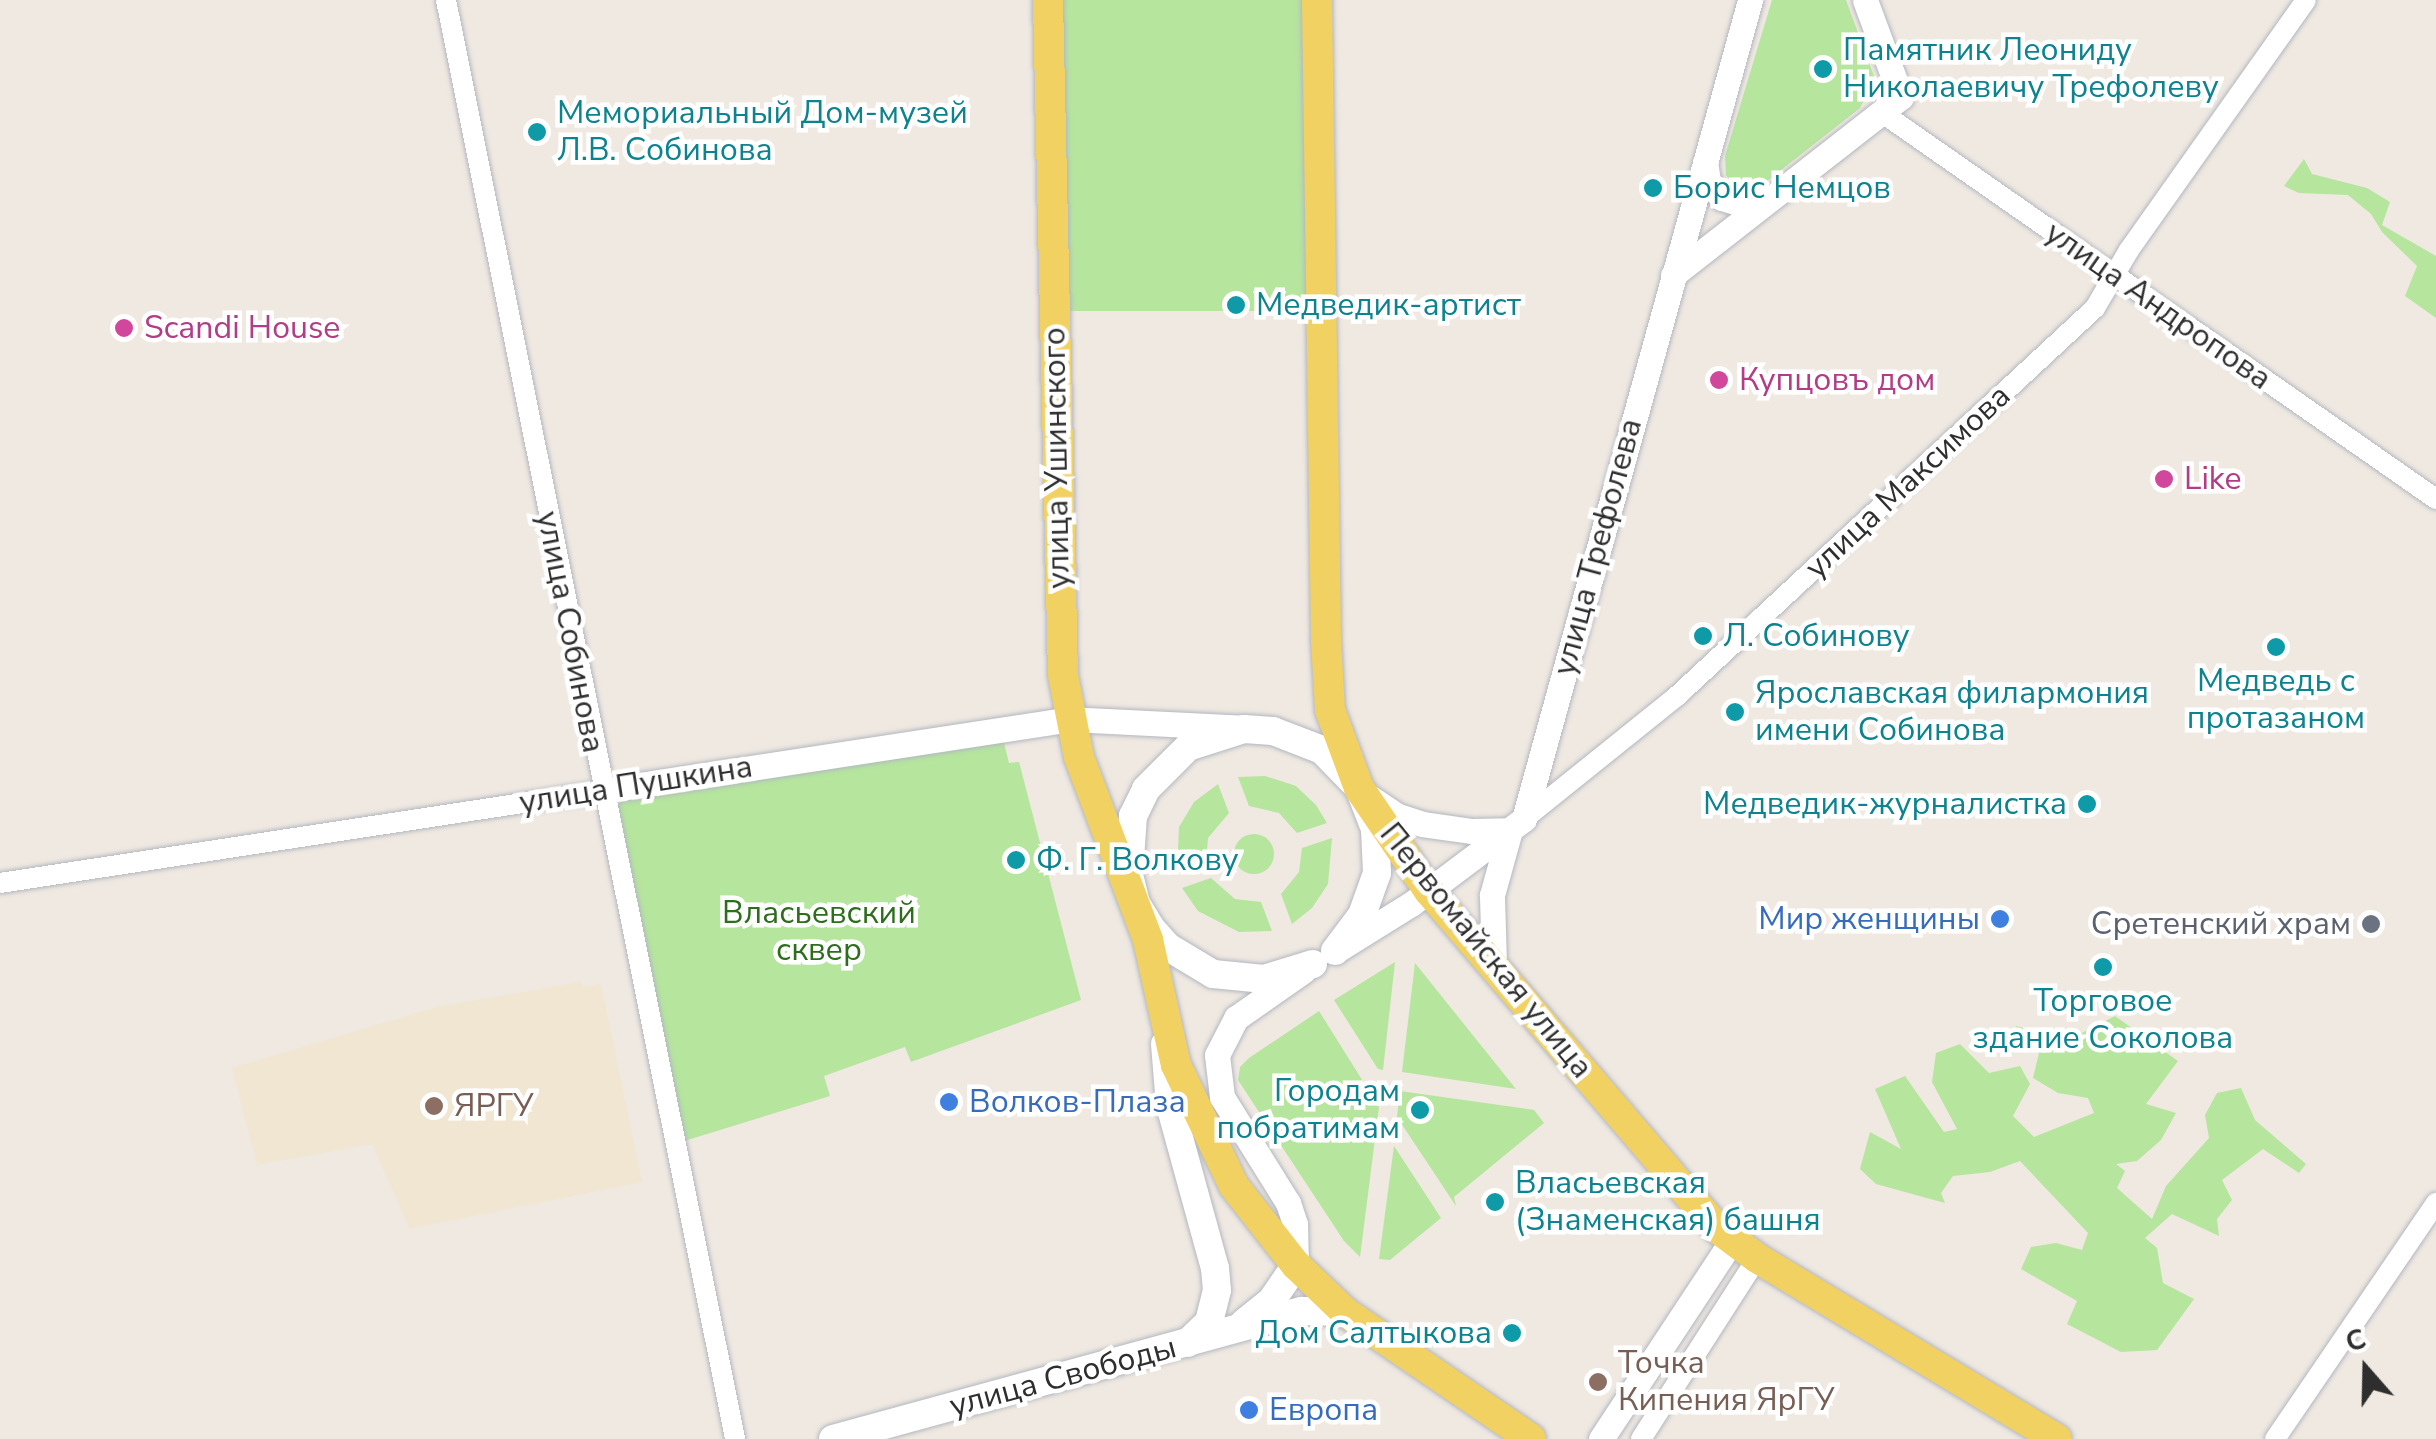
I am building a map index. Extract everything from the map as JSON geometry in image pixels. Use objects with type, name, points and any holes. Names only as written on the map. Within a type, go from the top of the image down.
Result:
[{"type":"main road","name":"улица Ушинского","points":[[1048,0],[1060,624],[1070,719],[1079,757],[1136,902],[1166,1028],[1190,1101],[1234,1186],[1296,1265],[1345,1312],[1530,1439]]},
{"type":"main road","name":"Первомайская улица","points":[[1317,0],[1326,640],[1330,710],[1359,788],[1429,890],[1702,1212],[1732,1240],[2058,1439]]},
{"type":"main road","points":[[1244,730],[1274,731],[1322,750],[1359,788],[1375,829],[1376,874],[1362,916],[1324,958],[1264,980],[1212,974],[1168,948],[1136,902],[1128,874],[1133,816],[1146,789],[1188,747],[1244,730]]},
{"type":"main road","points":[[1166,1028],[1170,1105],[1215,1268],[1216,1290],[1209,1322],[1186,1344]]},
{"type":"main road","name":"улица Свободы","points":[[1234,1330],[1272,1300],[1296,1265]]},
{"type":"main road","name":"улица Свободы","points":[[833,1439],[1302,1312],[1345,1312]]},
{"type":"street","name":"улица Собинова","points":[[446,0],[735,1439]]},
{"type":"street","name":"улица Трефолева","points":[[1494,964],[1492,894],[1517,824],[1750,0]]},
{"type":"street","points":[[1673,275],[1891,105],[1865,0]]},
{"type":"street","name":"улица Максимова","points":[[1296,1265],[1298,1244],[1288,1203],[1222,1097],[1217,1055],[1236,1018],[1429,890],[1677,696],[2095,308],[2306,0]]},
{"type":"street","name":"улица Андропова","points":[[1891,105],[1917,137],[2436,499]]},
{"type":"street","points":[[1705,157],[1708,180],[1722,198],[1745,205],[1772,197]]},
{"type":"street","name":"улица Пушкина","points":[[0,883],[1070,719],[1194,723],[1274,731]]},
{"type":"street","points":[[1359,788],[1378,805],[1422,824],[1471,831],[1517,824]]},
{"type":"street","points":[[2275,1439],[2436,1203]]},
{"type":"street","points":[[1601,1439],[1732,1240]]},
{"type":"street","points":[[1641,1439],[1758,1258]]},
{"type":"shaded area","name":"ЯРГУ","points":[[581,982],[583,987],[601,984],[642,1182],[410,1229],[372,1144],[257,1165],[232,1068],[437,1007]]},
{"type":"green space","points":[[1059,0],[1313,0],[1313,311],[1059,311]]},
{"type":"green space","points":[[1772,0],[1846,0],[1875,79],[1860,108],[1766,182],[1745,189],[1726,176],[1725,156]]},
{"type":"green space","points":[[2304,159],[2312,174],[2367,188],[2390,202],[2382,225],[2436,256],[2436,318],[2405,296],[2417,266],[2382,232],[2371,214],[2348,195],[2299,193],[2284,186]]},
{"type":"green space","name":"Власьевский сквер","points":[[1001,731],[1009,763],[1019,762],[1081,1000],[911,1062],[905,1047],[824,1076],[830,1096],[681,1142],[609,793]]},
{"type":"green space","points":[[1265,776],[1296,786],[1316,805],[1327,823],[1297,833],[1279,813],[1249,806],[1238,777]]},
{"type":"green space","points":[[1218,784],[1229,813],[1208,838],[1206,864],[1177,873],[1179,827],[1194,802]]},
{"type":"green space","points":[[1254,834],[1268,840],[1274,854],[1268,868],[1254,874],[1240,868],[1234,854],[1240,840]]},
{"type":"green space","points":[[1332,838],[1328,884],[1312,908],[1292,924],[1281,894],[1299,872],[1302,848]]},
{"type":"green space","points":[[1211,878],[1235,899],[1261,902],[1272,931],[1239,932],[1198,911],[1182,888]]},
{"type":"green space","points":[[1395,962],[1383,1070],[1378,1069],[1334,1000]]},
{"type":"green space","points":[[1415,963],[1516,1089],[1402,1072]]},
{"type":"green space","points":[[1319,1011],[1379,1107],[1360,1257],[1344,1241],[1238,1080],[1240,1067],[1249,1058]]},
{"type":"green space","points":[[2115,1016],[2178,1061],[2146,1104],[2176,1113],[2161,1140],[2137,1161],[2116,1164],[2125,1171],[2117,1188],[2152,1219],[2166,1186],[2209,1138],[2205,1115],[2217,1093],[2241,1088],[2255,1120],[2306,1164],[2299,1173],[2263,1149],[2222,1180],[2232,1200],[2217,1219],[2219,1236],[2172,1214],[2145,1238],[2157,1248],[2163,1283],[2194,1299],[2157,1350],[2121,1352],[2067,1324],[2077,1301],[2021,1269],[2031,1247],[2056,1243],[2082,1250],[2088,1233],[2020,1161],[1990,1172],[1953,1176],[1941,1193],[1945,1203],[1876,1184],[1860,1169],[1870,1132],[1901,1149],[1875,1089],[1905,1076],[1944,1132],[1957,1129],[1932,1082],[1936,1053],[1960,1044],[1989,1073],[2020,1066],[2030,1084],[2013,1116],[2034,1137],[2094,1113],[2088,1098],[2058,1093],[2033,1078],[2039,1053],[2013,1037],[2016,1026],[2055,1037],[2078,1035]]},
{"type":"green space","points":[[1400,1091],[1534,1110],[1544,1123],[1454,1197],[1456,1206],[1397,1117]]},
{"type":"green space","points":[[1394,1146],[1441,1218],[1390,1260],[1379,1259]]},
{"type":"place","name":"Памятник Леониду Николаевичу Трефолеву","points":[[1823,69]]},
{"type":"place","name":"Мемориальный Дом-музей Л.В. Собинова","points":[[537,132]]},
{"type":"place","name":"Борис Немцов","points":[[1653,188]]},
{"type":"place","name":"Медведик-артист","points":[[1236,305]]},
{"type":"place","name":"Scandi House","points":[[124,328]]},
{"type":"place","name":"Купцовъ дом","points":[[1719,380]]},
{"type":"place","name":"Like","points":[[2164,479]]},
{"type":"place","name":"Л. Собинову","points":[[1703,636]]},
{"type":"place","name":"Медведь с протазаном","points":[[2276,647]]},
{"type":"place","name":"Ярославская филармония имени Собинова","points":[[1735,712]]},
{"type":"place","name":"Медведик-журналистка","points":[[2087,804]]},
{"type":"place","name":"Ф. Г. Волкову","points":[[1016,860]]},
{"type":"place","name":"Мир женщины","points":[[2000,919]]},
{"type":"place","name":"Сретенский храм","points":[[2371,924]]},
{"type":"place","name":"Торговое здание Соколова","points":[[2103,967]]},
{"type":"place","name":"Волков-Плаза","points":[[949,1102]]},
{"type":"place","name":"ЯРГУ","points":[[434,1106]]},
{"type":"place","name":"Городам побратимам","points":[[1420,1110]]},
{"type":"place","name":"Власьевская (Знаменская) башня","points":[[1495,1202]]},
{"type":"place","name":"Дом Салтыкова","points":[[1512,1333]]},
{"type":"place","name":"Точка Кипения ЯрГУ","points":[[1598,1382]]},
{"type":"place","name":"Европа","points":[[1249,1410]]}]
